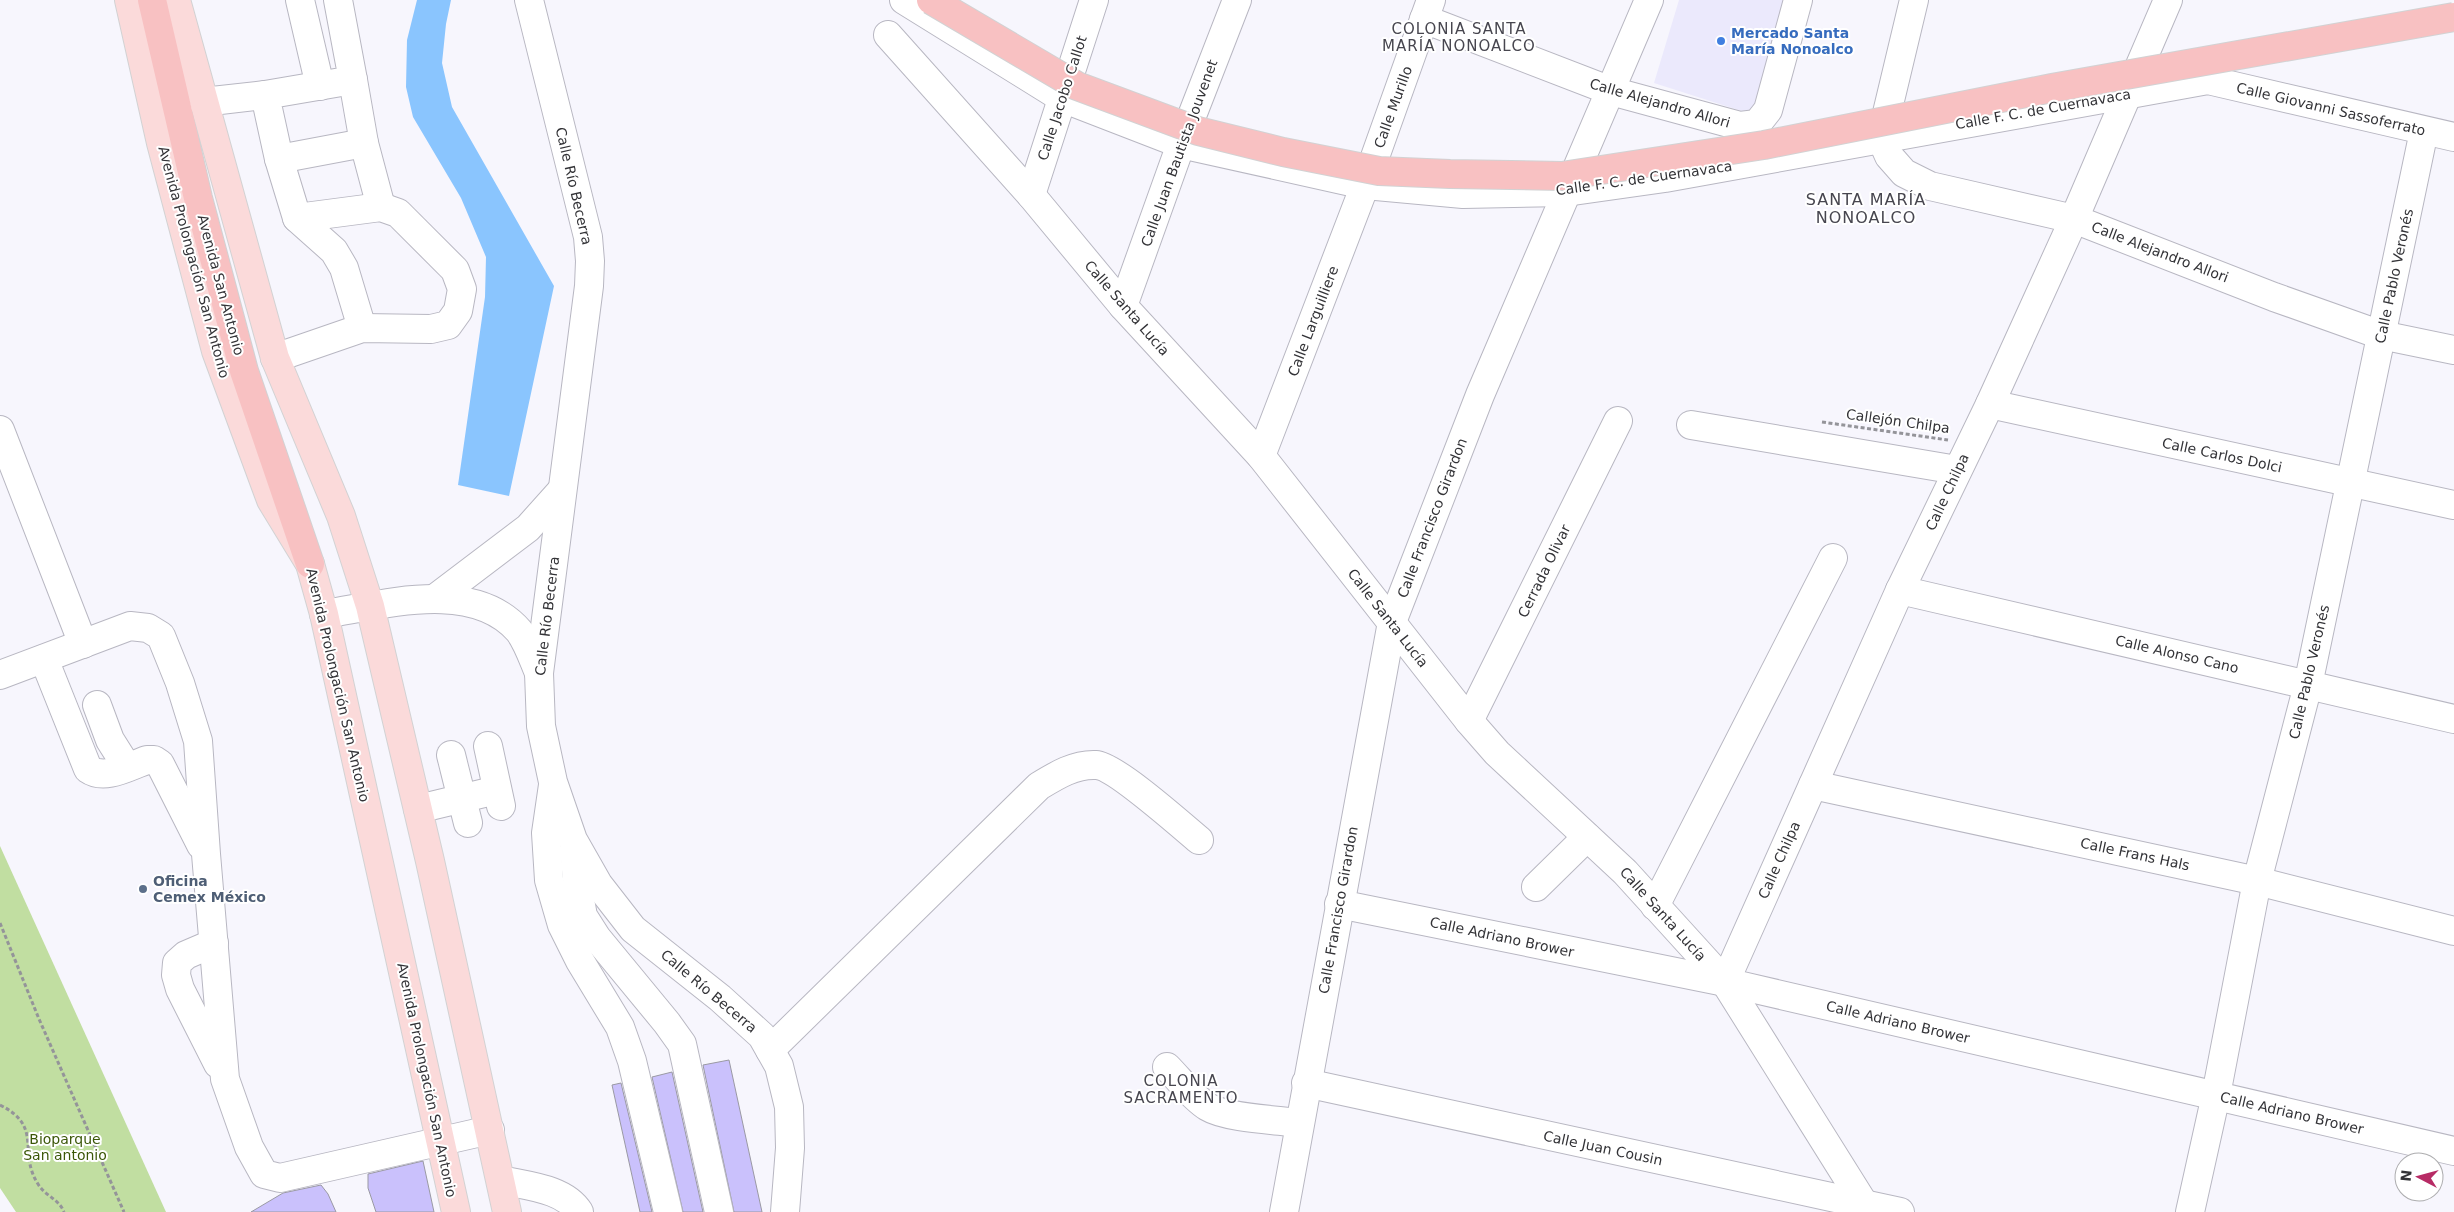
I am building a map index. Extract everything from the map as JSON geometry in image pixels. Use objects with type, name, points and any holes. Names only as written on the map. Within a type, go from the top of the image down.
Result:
[{"type":"highway","name":"Avenida San Antonio","points":[[152,0],[198,198],[244,371],[310,564]]},
{"type":"highway","points":[[931,0],[1077,86],[1198,131],[1283,152],[1379,171],[1562,176],[1764,145],[2052,88],[2454,17]]},
{"type":"main road","name":"Avenida Prolongación San Antonio","points":[[129,0],[161,143],[216,351],[271,500],[310,564],[324,614],[456,1212]]},
{"type":"main road","points":[[176,0],[275,358],[341,516],[370,606],[418,809],[507,1212]]},
{"type":"street","points":[[300,0],[320,86]]},
{"type":"street","points":[[338,0],[364,143],[381,207]]},
{"type":"street","name":"Calle Río Becerra","points":[[529,0],[588,237],[590,261],[539,673],[541,726],[553,782],[573,840],[598,884],[634,929],[720,998],[762,1036],[779,1066],[789,1107],[790,1148],[785,1212]]},
{"type":"street","name":"Calle F. C. de Cuernavaca","points":[[904,0],[1062,98],[1181,144],[1365,185],[1463,194],[1566,192],[1665,178],[2208,80]]},
{"type":"street","name":"Calle Jacobo Callot","points":[[1031,195],[1094,0]]},
{"type":"street","name":"Calle Juan Bautista Jouvenet","points":[[1123,306],[1181,144],[1237,0]]},
{"type":"street","name":"Calle Francisco Girardon","points":[[1284,1212],[1306,1083],[1392,622],[1480,395],[1649,0]]},
{"type":"street","name":"Calle Alejandro Allori","points":[[1428,10],[1611,91],[1740,126],[1757,124],[1768,110],[1798,0]]},
{"type":"street","name":"Calle Chilpa","points":[[1724,982],[1900,590],[1990,404],[2074,220],[2168,0]]},
{"type":"street","points":[[1881,138],[1907,2]]},
{"type":"street","name":"Calle Murillo","points":[[1365,185],[1428,10]]},
{"type":"street","name":"Calle Santa Lucía","points":[[888,35],[1031,195],[1123,306],[1261,456],[1469,721],[1497,753],[1625,872],[1724,982],[1868,1209]]},
{"type":"street","points":[[203,102],[265,95],[353,80]]},
{"type":"street","name":"Calle Giovanni Sassoferrato","points":[[2208,80],[2424,131],[2454,136]]},
{"type":"street","points":[[265,95],[279,159],[297,218],[334,251],[341,262],[362,328]]},
{"type":"street","name":"Calle Pablo Veronés","points":[[2190,1212],[2216,1095],[2257,881],[2308,685],[2424,131]]},
{"type":"street","name":"Calle Alejandro Allori","points":[[1881,138],[1888,156],[1904,172],[1930,186],[2074,220],[2274,297],[2381,335],[2454,350]]},
{"type":"street","points":[[279,159],[364,143]]},
{"type":"street","name":"Calle Larguilliere","points":[[1261,456],[1365,185]]},
{"type":"street","points":[[275,358],[362,328],[431,330],[448,325],[458,311],[462,290],[455,270],[398,213],[381,207],[297,218]]},
{"type":"street","name":"Calle Carlos Dolci","points":[[1990,404],[2454,505]]},
{"type":"street","name":"Cerrada Olivar","points":[[1469,721],[1618,421]]},
{"type":"street","points":[[1691,425],[1958,470]]},
{"type":"street","points":[[0,430],[7,470],[83,644]]},
{"type":"street","points":[[437,597],[528,528],[562,490]]},
{"type":"street","points":[[1656,906],[1832,558]]},
{"type":"street","name":"Calle Alonso Cano","points":[[1900,590],[2454,719]]},
{"type":"street","points":[[324,614],[437,597],[479,606],[510,623],[526,642],[539,673]]},
{"type":"street","points":[[0,675],[130,626],[148,628],[161,636],[180,683],[198,741],[225,1079]]},
{"type":"street","points":[[44,659],[88,769],[96,774],[105,774],[154,760],[198,741]]},
{"type":"street","points":[[97,705],[110,740],[127,767]]},
{"type":"street","points":[[418,809],[465,810],[499,798],[488,746]]},
{"type":"street","points":[[451,755],[465,810]]},
{"type":"street","points":[[154,760],[160,764],[206,854]]},
{"type":"street","points":[[770,1050],[1039,786],[1065,770],[1098,764],[1127,780],[1199,840]]},
{"type":"street","points":[[553,782],[546,833],[549,880],[562,925],[580,961],[620,1027],[632,1062],[668,1212]]},
{"type":"street","name":"Calle Frans Hals","points":[[1814,785],[2257,881],[2454,931]]},
{"type":"street","points":[[1536,887],[1587,837]]},
{"type":"street","points":[[573,840],[578,890],[583,916],[597,938],[682,1044],[719,1212]]},
{"type":"street","name":"Calle Adriano Brower","points":[[1339,904],[1724,982],[2454,1151]]},
{"type":"street","points":[[214,943],[186,955],[177,964],[176,976],[180,989],[225,1079],[249,1147],[264,1174],[280,1178],[490,1130]]},
{"type":"street","points":[[1167,1067],[1198,1100],[1210,1108],[1226,1113],[1299,1124]]},
{"type":"street","name":"Calle Juan Cousin","points":[[1306,1083],[1868,1209],[1900,1212]]},
{"type":"street","points":[[501,1180],[560,1195],[570,1200],[579,1212]]},
{"type":"path","name":"Callejón Chilpa","points":[[1822,422],[1970,443]]},
{"type":"path","points":[[0,923],[39,1019],[124,1212]]},
{"type":"path","points":[[0,1105],[22,1120],[26,1128],[29,1163],[32,1174],[39,1186],[61,1204],[64,1212]]},
{"type":"shaded area","name":"Mercado Santa María Nonoalco","points":[[1679,0],[1789,0],[1751,114],[1654,83]]},
{"type":"green space","name":"Bioparque San antonio","points":[[0,846],[166,1212],[16,1212],[0,1188]]},
{"type":"water","points":[[417,0],[451,0],[446,24],[442,63],[452,107],[554,286],[509,496],[458,485],[485,297],[486,257],[461,198],[413,117],[406,87],[407,40]]},
{"type":"building","points":[[729,1060],[762,1212],[734,1212],[703,1065]]},
{"type":"building","points":[[672,1072],[703,1212],[683,1212],[652,1077]]},
{"type":"building","points":[[621,1083],[652,1212],[640,1212],[612,1085]]},
{"type":"building","points":[[423,1161],[434,1212],[376,1212],[368,1188],[368,1174]]},
{"type":"building","points":[[321,1185],[328,1194],[336,1212],[251,1212],[283,1193]]},
{"type":"place","name":"Mercado Santa María Nonoalco","points":[[1721,41]]},
{"type":"place","name":"Oficina Cemex México","points":[[143,889]]},
{"type":"district","name":"COLONIA SANTA MARÍA NONOALCO","points":[[1459,38]]},
{"type":"district","name":"SANTA MARÍA NONOALCO","points":[[1866,208]]},
{"type":"district","name":"COLONIA SACRAMENTO","points":[[1181,1090]]}]
